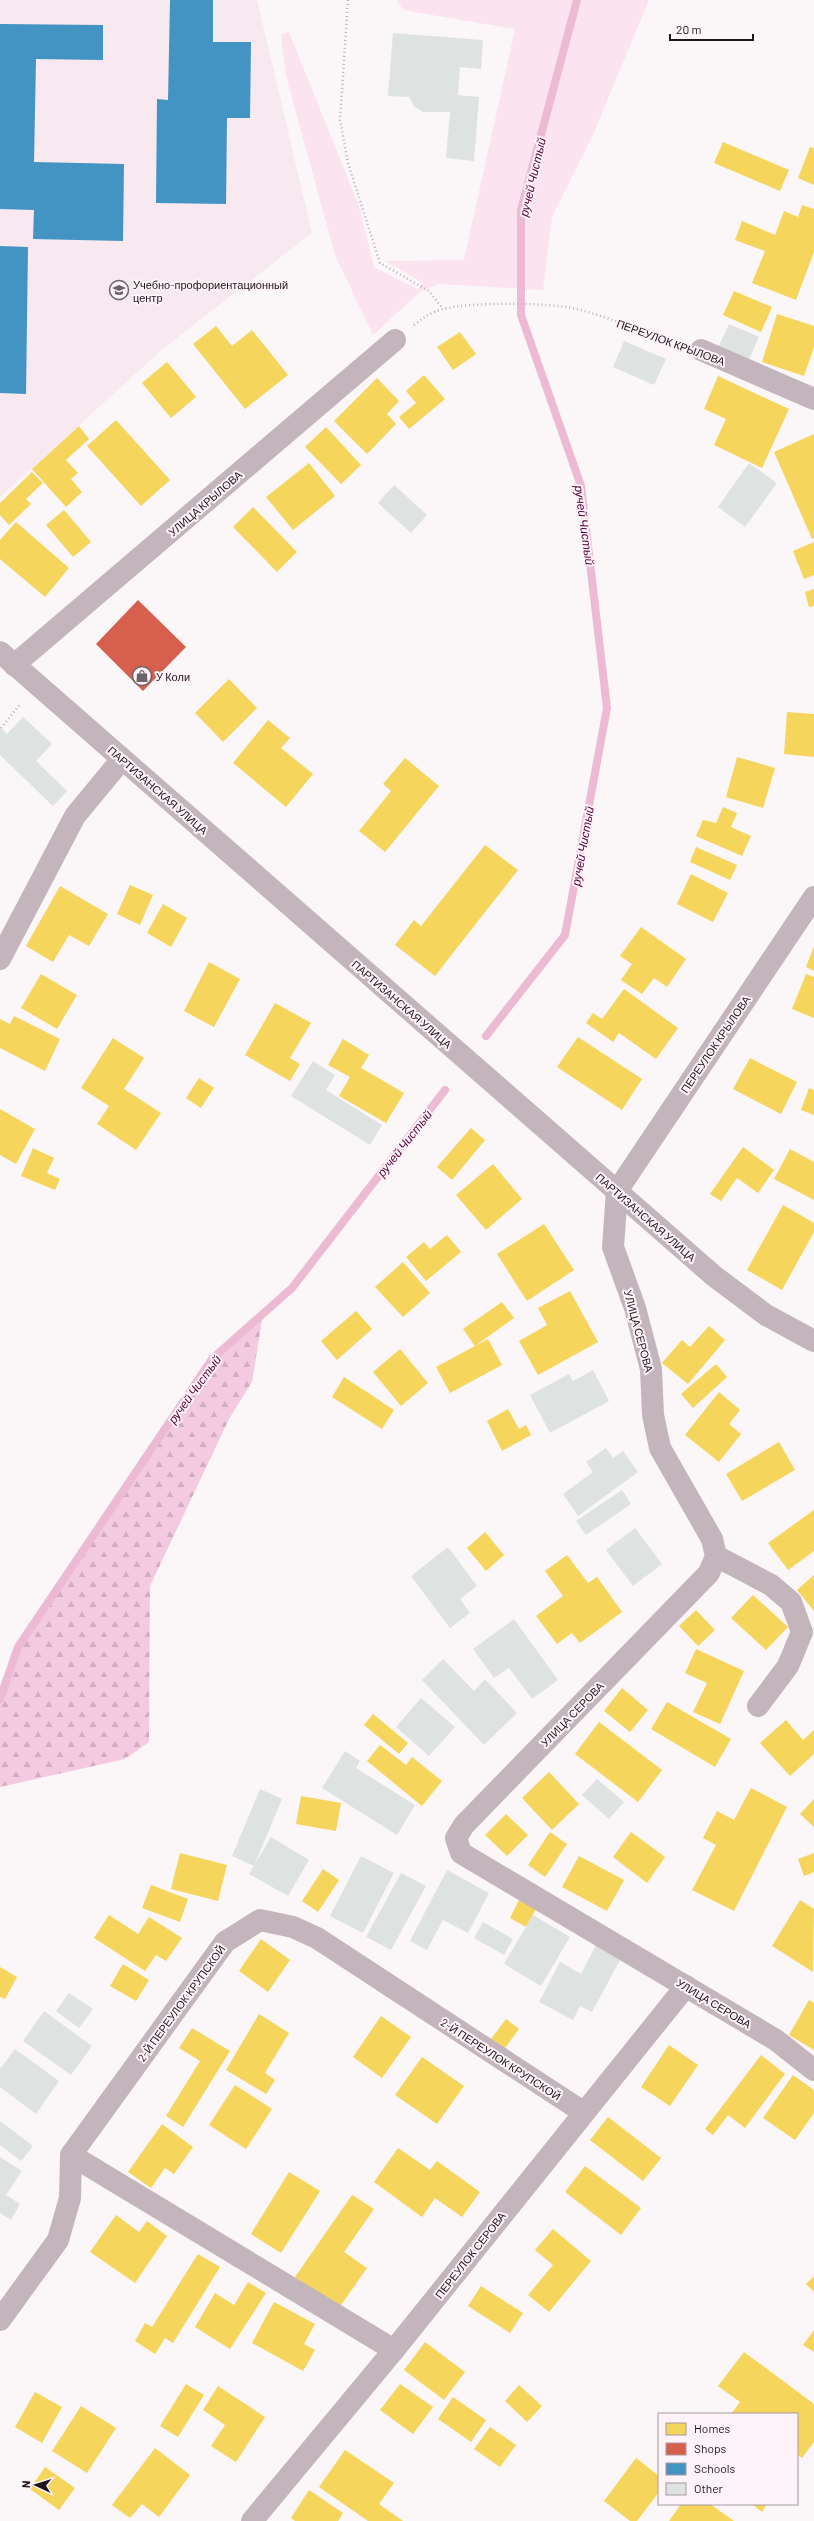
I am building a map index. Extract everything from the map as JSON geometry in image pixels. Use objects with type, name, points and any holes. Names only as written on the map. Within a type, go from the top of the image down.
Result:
[{"type":"street","name":"УЛИЦА КРЫЛОВА","points":[[7,658],[395,340]]},
{"type":"street","name":"ПЕРЕУЛОК КРЫЛОВА","points":[[701,350],[814,399]]},
{"type":"street","name":"ПАРТИЗАНСКАЯ УЛИЦА","points":[[7,658],[714,1276],[766,1315],[814,1341]]},
{"type":"street","points":[[0,959],[75,816],[122,759]]},
{"type":"street","name":"ПЕРЕУЛОК КРЫЛОВА","points":[[617,1191],[814,897]]},
{"type":"street","name":"УЛИЦА СЕРОВА","points":[[617,1191],[613,1247],[635,1308],[651,1368],[653,1415],[660,1448],[712,1539],[716,1556],[709,1573],[464,1825],[456,1838],[461,1853],[776,2040],[814,2070]]},
{"type":"street","points":[[716,1556],[771,1585],[791,1602],[802,1632],[788,1666],[758,1706]]},
{"type":"street","name":"2-Й ПЕРЕУЛОК КРУПСКОЙ","points":[[71,2155],[225,1942],[260,1920],[293,1927],[317,1938],[583,2112]]},
{"type":"street","name":"ПЕРЕУЛОК СЕРОВА","points":[[252,2521],[394,2350],[583,2112],[686,1986]]},
{"type":"street","points":[[0,2320],[58,2240],[70,2198],[71,2155],[394,2350]]},
{"type":"path","points":[[348,0],[340,120],[348,163],[380,263],[429,292],[443,309]]},
{"type":"path","name":"ПЕРЕУЛОК КРЫЛОВА","points":[[395,340],[427,314],[443,309],[503,304],[547,305],[576,309],[701,350]]},
{"type":"path","points":[[1,728],[37,684]]},
{"type":"shaded area","name":"Учебно-профориентационный центр","points":[[0,0],[257,0],[312,233],[165,347],[0,497]]},
{"type":"shaded area","points":[[397,0],[649,0],[592,137],[552,217],[543,290],[439,284],[420,292],[373,335],[335,255],[286,76],[281,35],[289,32],[359,206],[374,267],[417,289],[423,283],[385,261],[464,260],[515,29],[403,10]]},
{"type":"green space","points":[[263,1314],[252,1382],[229,1419],[150,1586],[149,1742],[125,1759],[0,1787],[0,1699],[18,1647],[212,1359]]},
{"type":"building: Homes","points":[[723,142],[789,170],[780,191],[714,163]]},
{"type":"building: Homes","points":[[810,147],[814,148],[814,185],[798,178]]},
{"type":"building: Homes","points":[[802,205],[814,209],[814,252],[796,300],[752,283],[765,251],[735,240],[742,221],[775,235],[784,211],[798,217]]},
{"type":"building: Homes","points":[[734,291],[772,307],[761,332],[723,315]]},
{"type":"building: Homes","points":[[777,314],[814,326],[814,347],[804,376],[762,362]]},
{"type":"building: Homes","points":[[216,326],[232,346],[252,330],[288,375],[245,409],[193,344]]},
{"type":"building: Homes","points":[[460,332],[476,354],[453,370],[437,347]]},
{"type":"building: Homes","points":[[167,362],[196,397],[171,418],[142,383]]},
{"type":"building: Homes","points":[[424,375],[445,399],[409,429],[399,417],[416,403],[406,391]]},
{"type":"building: Homes","points":[[718,376],[789,409],[762,468],[714,445],[726,419],[704,409]]},
{"type":"building: Homes","points":[[377,378],[399,401],[387,414],[396,424],[367,454],[334,421]]},
{"type":"building: Homes","points":[[116,420],[170,480],[141,506],[87,446]]},
{"type":"building: Homes","points":[[79,426],[89,439],[66,460],[78,473],[71,479],[82,492],[66,507],[32,469]]},
{"type":"building: Homes","points":[[326,427],[361,465],[341,484],[305,447]]},
{"type":"building: Homes","points":[[814,434],[814,538],[812,539],[774,452]]},
{"type":"building: Homes","points":[[309,463],[335,496],[293,530],[266,497]]},
{"type":"building: Homes","points":[[32,472],[43,483],[26,499],[31,504],[9,525],[0,515],[0,503]]},
{"type":"building: Homes","points":[[253,507],[297,552],[277,572],[233,527]]},
{"type":"building: Homes","points":[[64,510],[91,542],[73,557],[46,525]]},
{"type":"building: Homes","points":[[16,522],[69,568],[45,597],[0,559],[0,540]]},
{"type":"building: Homes","points":[[814,542],[814,575],[804,579],[793,551]]},
{"type":"building: Homes","points":[[814,589],[814,606],[809,607],[805,592]]},
{"type":"building: Homes","points":[[229,679],[257,708],[223,742],[195,713]]},
{"type":"building: Homes","points":[[787,712],[814,714],[814,757],[784,754]]},
{"type":"building: Homes","points":[[268,720],[290,738],[281,748],[313,774],[286,807],[233,763]]},
{"type":"building: Homes","points":[[737,757],[775,768],[763,808],[726,797]]},
{"type":"building: Homes","points":[[405,758],[439,786],[385,852],[359,831],[391,791],[383,784]]},
{"type":"building: Homes","points":[[723,807],[737,813],[731,827],[751,836],[742,856],[696,836],[703,820],[716,823]]},
{"type":"building: Homes","points":[[485,845],[518,870],[435,976],[395,945],[414,920],[421,926]]},
{"type":"building: Homes","points":[[696,847],[737,865],[730,880],[690,862]]},
{"type":"building: Homes","points":[[691,874],[728,893],[713,922],[677,904]]},
{"type":"building: Homes","points":[[130,885],[153,895],[140,925],[117,914]]},
{"type":"building: Homes","points":[[60,886],[108,914],[89,946],[69,935],[53,962],[26,946]]},
{"type":"building: Homes","points":[[163,904],[187,918],[171,947],[147,933]]},
{"type":"building: Homes","points":[[641,927],[686,959],[667,987],[654,978],[642,994],[621,980],[632,964],[620,956]]},
{"type":"building: Homes","points":[[814,946],[814,971],[806,967]]},
{"type":"building: Homes","points":[[209,962],[240,979],[214,1027],[184,1011]]},
{"type":"building: Homes","points":[[41,974],[77,995],[57,1029],[21,1008]]},
{"type":"building: Homes","points":[[806,974],[814,977],[814,1018],[792,1009]]},
{"type":"building: Homes","points":[[624,989],[678,1028],[656,1059],[619,1033],[613,1042],[586,1023],[593,1013],[602,1019]]},
{"type":"building: Homes","points":[[275,1003],[311,1023],[290,1058],[300,1064],[290,1081],[245,1055]]},
{"type":"building: Homes","points":[[14,1016],[60,1039],[45,1071],[0,1048],[0,1019],[10,1024]]},
{"type":"building: Homes","points":[[578,1037],[642,1079],[622,1110],[557,1067]]},
{"type":"building: Homes","points":[[113,1038],[144,1058],[124,1089],[161,1113],[136,1150],[97,1124],[109,1106],[81,1088]]},
{"type":"building: Homes","points":[[343,1039],[369,1055],[361,1068],[404,1093],[386,1123],[339,1096],[350,1077],[328,1065]]},
{"type":"building: Homes","points":[[750,1058],[797,1082],[781,1114],[733,1089]]},
{"type":"building: Homes","points":[[199,1078],[214,1088],[201,1108],[186,1098]]},
{"type":"building: Homes","points":[[809,1088],[814,1090],[814,1115],[801,1110]]},
{"type":"building: Homes","points":[[0,1109],[35,1129],[16,1164],[0,1155]]},
{"type":"building: Homes","points":[[471,1128],[485,1140],[452,1180],[437,1167]]},
{"type":"building: Homes","points":[[743,1147],[774,1170],[758,1193],[737,1178],[721,1201],[710,1194]]},
{"type":"building: Homes","points":[[33,1148],[54,1158],[47,1173],[60,1179],[55,1190],[21,1176]]},
{"type":"building: Homes","points":[[790,1149],[814,1162],[814,1200],[774,1179]]},
{"type":"building: Homes","points":[[493,1164],[522,1199],[486,1230],[456,1195]]},
{"type":"building: Homes","points":[[783,1205],[814,1223],[814,1232],[782,1290],[747,1270]]},
{"type":"building: Homes","points":[[544,1224],[574,1270],[527,1301],[497,1254]]},
{"type":"building: Homes","points":[[447,1235],[461,1252],[426,1281],[406,1257],[424,1242],[430,1249]]},
{"type":"building: Homes","points":[[403,1262],[430,1293],[403,1317],[375,1287]]},
{"type":"building: Homes","points":[[570,1291],[598,1342],[538,1375],[519,1341],[547,1325],[538,1308]]},
{"type":"building: Homes","points":[[502,1302],[514,1318],[475,1346],[463,1329]]},
{"type":"building: Homes","points":[[356,1311],[372,1329],[337,1360],[321,1341]]},
{"type":"building: Homes","points":[[709,1326],[725,1340],[688,1384],[662,1363],[682,1340],[690,1347]]},
{"type":"building: Homes","points":[[488,1339],[502,1365],[450,1393],[436,1367]]},
{"type":"building: Homes","points":[[400,1349],[428,1383],[401,1406],[373,1372]]},
{"type":"building: Homes","points":[[716,1364],[727,1377],[693,1408],[681,1394]]},
{"type":"building: Homes","points":[[344,1377],[394,1410],[382,1429],[332,1397]]},
{"type":"building: Homes","points":[[719,1392],[740,1410],[729,1424],[741,1434],[719,1462],[685,1435]]},
{"type":"building: Homes","points":[[508,1409],[519,1429],[526,1425],[531,1435],[502,1451],[487,1421]]},
{"type":"building: Homes","points":[[779,1442],[795,1470],[742,1501],[726,1474]]},
{"type":"building: Homes","points":[[814,1510],[814,1551],[788,1570],[768,1543]]},
{"type":"building: Homes","points":[[485,1532],[504,1555],[486,1571],[467,1548]]},
{"type":"building: Homes","points":[[567,1555],[588,1583],[597,1577],[622,1612],[580,1643],[572,1633],[557,1644],[536,1616],[563,1596],[545,1571]]},
{"type":"building: Homes","points":[[814,1575],[814,1611],[797,1590]]},
{"type":"building: Homes","points":[[753,1595],[788,1627],[766,1650],[731,1618]]},
{"type":"building: Homes","points":[[696,1610],[715,1630],[698,1646],[679,1626]]},
{"type":"building: Homes","points":[[696,1649],[744,1671],[720,1724],[693,1712],[707,1683],[685,1673]]},
{"type":"building: Homes","points":[[622,1688],[648,1710],[630,1732],[604,1711]]},
{"type":"building: Homes","points":[[667,1702],[731,1739],[715,1767],[651,1729]]},
{"type":"building: Homes","points":[[373,1714],[408,1743],[399,1754],[364,1725]]},
{"type":"building: Homes","points":[[786,1720],[803,1740],[814,1730],[814,1754],[790,1776],[760,1743]]},
{"type":"building: Homes","points":[[599,1722],[662,1770],[638,1802],[575,1754]]},
{"type":"building: Homes","points":[[380,1745],[406,1765],[412,1757],[442,1781],[422,1806],[367,1761]]},
{"type":"building: Homes","points":[[549,1772],[579,1804],[552,1830],[522,1798]]},
{"type":"building: Homes","points":[[751,1788],[787,1807],[734,1911],[692,1890],[716,1845],[703,1838],[717,1811],[734,1820]]},
{"type":"building: Homes","points":[[301,1796],[341,1803],[336,1831],[296,1824]]},
{"type":"building: Homes","points":[[814,1799],[814,1827],[800,1814]]},
{"type":"building: Homes","points":[[506,1814],[528,1835],[507,1856],[485,1835]]},
{"type":"building: Homes","points":[[550,1832],[567,1844],[545,1877],[528,1865]]},
{"type":"building: Homes","points":[[631,1832],[665,1857],[647,1883],[613,1857]]},
{"type":"building: Homes","points":[[180,1853],[227,1865],[218,1901],[171,1889]]},
{"type":"building: Homes","points":[[814,1853],[814,1872],[804,1876],[798,1859]]},
{"type":"building: Homes","points":[[579,1856],[624,1880],[607,1911],[562,1887]]},
{"type":"building: Homes","points":[[323,1869],[339,1880],[318,1912],[302,1901]]},
{"type":"building: Homes","points":[[151,1885],[188,1899],[180,1922],[142,1908]]},
{"type":"building: Homes","points":[[519,1900],[536,1909],[526,1927],[510,1918]]},
{"type":"building: Homes","points":[[800,1900],[814,1909],[813,1972],[772,1946]]},
{"type":"building: Homes","points":[[109,1915],[138,1934],[149,1917],[182,1938],[166,1961],[156,1955],[145,1971],[94,1938]]},
{"type":"building: Homes","points":[[261,1939],[290,1960],[268,1992],[239,1971]]},
{"type":"building: Homes","points":[[123,1964],[149,1980],[136,2001],[110,1986]]},
{"type":"building: Homes","points":[[0,1967],[17,1977],[5,1999],[0,1997]]},
{"type":"building: Homes","points":[[809,2000],[814,2003],[814,2050],[789,2035]]},
{"type":"building: Homes","points":[[259,2014],[289,2033],[265,2073],[275,2080],[266,2094],[226,2070]]},
{"type":"building: Homes","points":[[381,2016],[411,2037],[382,2078],[353,2057]]},
{"type":"building: Homes","points":[[506,2019],[519,2029],[505,2048],[491,2039]]},
{"type":"building: Homes","points":[[192,2028],[230,2051],[183,2127],[166,2116],[200,2061],[179,2048]]},
{"type":"building: Homes","points":[[669,2045],[698,2065],[670,2106],[641,2087]]},
{"type":"building: Homes","points":[[761,2055],[785,2074],[745,2128],[728,2115],[713,2135],[705,2129]]},
{"type":"building: Homes","points":[[422,2057],[464,2086],[437,2124],[395,2095]]},
{"type":"building: Homes","points":[[793,2075],[814,2090],[814,2113],[795,2140],[763,2118]]},
{"type":"building: Homes","points":[[235,2085],[272,2109],[246,2149],[209,2125]]},
{"type":"building: Homes","points":[[608,2117],[661,2158],[643,2181],[590,2140]]},
{"type":"building: Homes","points":[[162,2124],[193,2147],[174,2174],[165,2168],[151,2188],[128,2172]]},
{"type":"building: Homes","points":[[398,2148],[430,2170],[437,2161],[480,2192],[462,2217],[435,2198],[422,2217],[374,2182]]},
{"type":"building: Homes","points":[[585,2166],[641,2208],[621,2235],[565,2192]]},
{"type":"building: Homes","points":[[289,2172],[320,2191],[281,2253],[251,2234]]},
{"type":"building: Homes","points":[[352,2195],[374,2209],[344,2252],[367,2268],[339,2308],[295,2277]]},
{"type":"building: Homes","points":[[116,2215],[139,2232],[147,2221],[167,2236],[135,2283],[90,2252]]},
{"type":"building: Homes","points":[[553,2229],[591,2261],[549,2312],[528,2295],[553,2265],[535,2250]]},
{"type":"building: Homes","points":[[198,2254],[220,2267],[173,2343],[165,2338],[155,2354],[135,2341],[145,2323],[152,2327]]},
{"type":"building: Homes","points":[[814,2276],[814,2292],[806,2284]]},
{"type":"building: Homes","points":[[248,2282],[266,2293],[230,2349],[195,2327],[215,2293],[234,2305]]},
{"type":"building: Homes","points":[[481,2286],[523,2313],[510,2333],[468,2306]]},
{"type":"building: Homes","points":[[274,2302],[315,2324],[304,2344],[315,2350],[303,2371],[252,2343]]},
{"type":"building: Homes","points":[[814,2330],[814,2352],[803,2345]]},
{"type":"building: Homes","points":[[425,2342],[465,2372],[444,2400],[404,2370]]},
{"type":"building: Homes","points":[[744,2352],[814,2404],[814,2442],[802,2458],[798,2455],[798,2413],[732,2413],[740,2402],[718,2386]]},
{"type":"building: Homes","points":[[186,2384],[204,2395],[178,2437],[160,2426]]},
{"type":"building: Homes","points":[[400,2384],[433,2407],[413,2434],[380,2410]]},
{"type":"building: Homes","points":[[519,2385],[542,2406],[527,2422],[505,2401]]},
{"type":"building: Homes","points":[[218,2386],[265,2417],[236,2462],[211,2446],[225,2425],[203,2410]]},
{"type":"building: Homes","points":[[35,2392],[62,2407],[42,2443],[15,2427]]},
{"type":"building: Homes","points":[[453,2397],[486,2420],[471,2442],[438,2419]]},
{"type":"building: Homes","points":[[81,2406],[116,2428],[87,2473],[52,2451]]},
{"type":"building: Homes","points":[[490,2427],[516,2445],[500,2467],[474,2449]]},
{"type":"building: Homes","points":[[155,2448],[190,2475],[159,2517],[142,2504],[130,2518],[112,2505]]},
{"type":"building: Homes","points":[[345,2450],[394,2483],[379,2504],[403,2521],[368,2521],[319,2487]]},
{"type":"building: Homes","points":[[636,2458],[658,2475],[658,2493],[637,2521],[630,2521],[604,2501]]},
{"type":"building: Homes","points":[[45,2467],[75,2488],[59,2510],[30,2489]]},
{"type":"building: Homes","points":[[309,2490],[343,2513],[338,2521],[295,2521],[291,2518]]},
{"type":"building: Homes","points":[[680,2505],[711,2505],[734,2521],[669,2521]]},
{"type":"building: Homes","points":[[753,2505],[766,2505],[762,2512]]},
{"type":"building: Shops","points":[[138,600],[186,647],[143,691],[96,644]]},
{"type":"building: Schools","points":[[170,0],[213,0],[213,42],[251,42],[250,118],[227,118],[226,204],[156,203],[157,99],[168,100]]},
{"type":"building: Schools","points":[[0,24],[103,25],[103,60],[36,59],[34,162],[124,164],[123,241],[33,239],[34,210],[0,209]]},
{"type":"building: Schools","points":[[0,246],[28,247],[26,394],[0,393]]},
{"type":"building: Other","points":[[393,33],[483,40],[481,69],[460,67],[458,95],[479,97],[474,161],[446,158],[450,112],[423,112],[414,106],[409,97],[388,96]]},
{"type":"building: Other","points":[[729,324],[759,337],[747,364],[717,350]]},
{"type":"building: Other","points":[[624,341],[666,359],[654,385],[613,367]]},
{"type":"building: Other","points":[[749,463],[777,483],[745,527],[718,507]]},
{"type":"building: Other","points":[[394,485],[427,515],[411,533],[378,503]]},
{"type":"building: Other","points":[[23,717],[52,744],[36,761],[67,791],[53,806],[0,755],[0,727],[7,734]]},
{"type":"building: Other","points":[[313,1061],[335,1075],[326,1090],[382,1125],[370,1145],[291,1096]]},
{"type":"building: Other","points":[[593,1370],[609,1401],[550,1433],[530,1395],[569,1374],[573,1381]]},
{"type":"building: Other","points":[[606,1448],[613,1458],[623,1451],[638,1472],[578,1516],[563,1494],[593,1472],[586,1462]]},
{"type":"building: Other","points":[[622,1490],[631,1504],[586,1535],[576,1521]]},
{"type":"building: Other","points":[[635,1528],[662,1564],[633,1586],[606,1550]]},
{"type":"building: Other","points":[[448,1547],[477,1586],[460,1599],[470,1613],[450,1628],[411,1576]]},
{"type":"building: Other","points":[[514,1619],[558,1680],[532,1699],[509,1668],[494,1678],[473,1649]]},
{"type":"building: Other","points":[[443,1659],[474,1691],[485,1679],[517,1713],[484,1745],[422,1680]]},
{"type":"building: Other","points":[[421,1698],[455,1727],[429,1756],[396,1727]]},
{"type":"building: Other","points":[[345,1751],[360,1761],[356,1768],[415,1805],[397,1835],[322,1788]]},
{"type":"building: Other","points":[[597,1779],[624,1802],[609,1819],[582,1795]]},
{"type":"building: Other","points":[[260,1789],[282,1799],[254,1866],[232,1856]]},
{"type":"building: Other","points":[[271,1837],[309,1860],[288,1896],[249,1874]]},
{"type":"building: Other","points":[[361,1856],[394,1873],[363,1933],[330,1916]]},
{"type":"building: Other","points":[[447,1870],[489,1893],[468,1933],[443,1920],[427,1950],[410,1941]]},
{"type":"building: Other","points":[[401,1873],[426,1886],[391,1950],[366,1937]]},
{"type":"building: Other","points":[[533,1915],[570,1937],[541,1986],[504,1964]]},
{"type":"building: Other","points":[[483,1922],[513,1939],[504,1955],[474,1938]]},
{"type":"building: Other","points":[[596,1945],[621,1958],[592,2012],[580,2006],[573,2020],[539,2002],[560,1962],[581,1974]]},
{"type":"building: Other","points":[[69,1993],[93,2009],[79,2028],[56,2011]]},
{"type":"building: Other","points":[[44,2011],[92,2046],[71,2075],[23,2041]]},
{"type":"building: Other","points":[[15,2049],[59,2081],[36,2114],[0,2087],[0,2069]]},
{"type":"building: Other","points":[[0,2121],[33,2146],[21,2161],[0,2145]]},
{"type":"building: Other","points":[[0,2157],[22,2171],[6,2195],[20,2204],[11,2220],[0,2213]]},
{"type":"waterway","name":"ручей Чистый","points":[[486,1036],[565,935],[607,708],[581,486],[521,315],[521,210],[577,0]]},
{"type":"waterway","name":"ручей Чистый","points":[[0,1699],[18,1647],[212,1359],[292,1288],[445,1090]]},
{"type":"place","name":"Учебно-профориентационный центр","points":[[119,290]]},
{"type":"place","name":"У Коли","points":[[142,676]]}]
